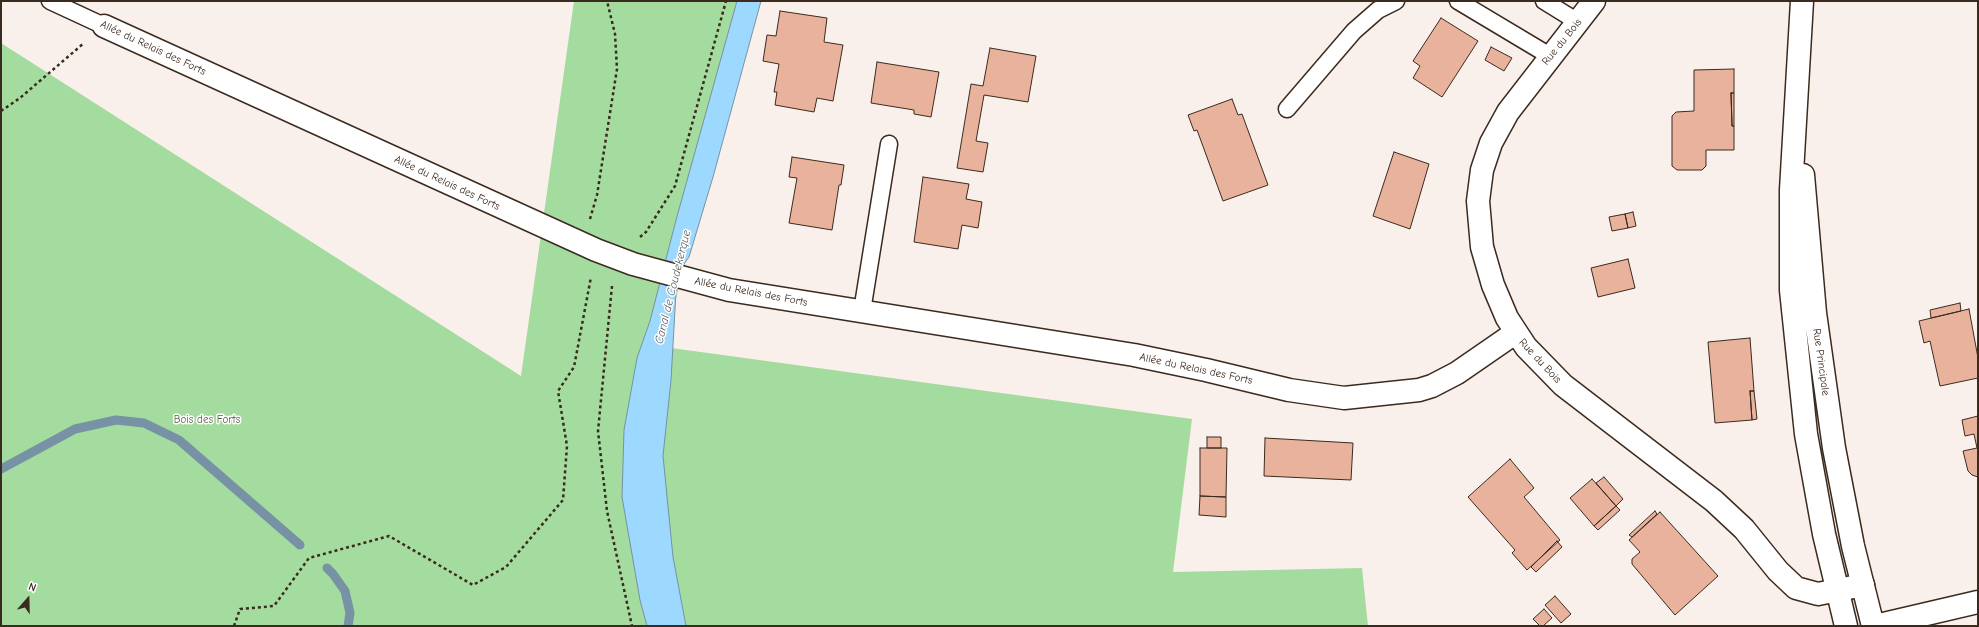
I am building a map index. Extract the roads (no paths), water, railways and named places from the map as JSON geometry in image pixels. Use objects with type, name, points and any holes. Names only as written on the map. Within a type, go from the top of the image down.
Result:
[{"type":"street","name":"Rue du Bois","points":[[1594,1],[1516,100],[1499,127],[1491,143],[1479,185],[1478,215],[1482,246],[1493,285],[1515,333],[1536,359],[1562,385],[1697,487],[1729,515],[1787,580],[1796,588],[1806,592],[1818,594],[1863,585]]},
{"type":"street","name":"Rue Principale","points":[[1802,1],[1790,216],[1791,290],[1810,460],[1837,591],[1846,626]]},
{"type":"street","name":"Allée du Relais des Forts","points":[[104,26],[598,251],[648,268],[729,290],[1134,355],[1206,370],[1289,390],[1344,398],[1419,390],[1432,386],[1458,372],[1515,333]]},
{"type":"street","name":"Rue Principale","points":[[1797,95],[1818,342],[1834,448],[1863,585],[1874,626]]},
{"type":"street","points":[[1874,626],[1978,602]]},
{"type":"lane","name":"Allée du Relais des Forts","points":[[50,1],[104,26]]},
{"type":"lane","points":[[1287,109],[1354,31],[1378,10],[1396,1]]},
{"type":"lane","points":[[1458,1],[1550,56]]},
{"type":"lane","points":[[1544,1],[1578,22]]},
{"type":"lane","points":[[862,311],[889,144]]},
{"type":"water","name":"Canal de Coudekerque","points":[[737,1],[761,1],[713,177],[689,257],[684,264],[676,292],[671,380],[663,456],[673,557],[686,626],[647,626],[640,600],[622,497],[624,430],[637,358],[650,321],[676,220]]},
{"type":"waterway","points":[[1,469],[75,429],[116,420],[144,423],[179,440],[300,545]]},
{"type":"waterway","points":[[327,568],[345,591],[350,613],[348,626]]},
{"type":"park label","name":"Bois des Forts","points":[[207,420]]}]
